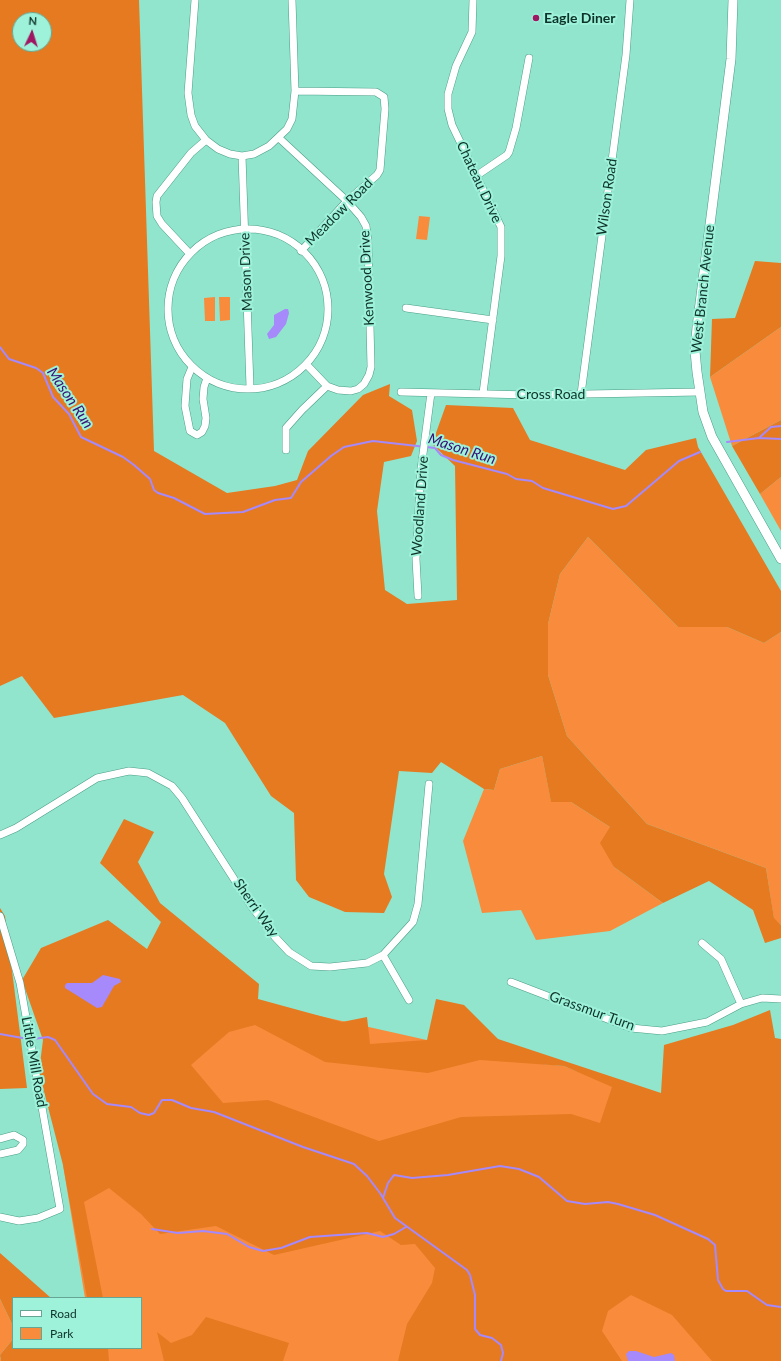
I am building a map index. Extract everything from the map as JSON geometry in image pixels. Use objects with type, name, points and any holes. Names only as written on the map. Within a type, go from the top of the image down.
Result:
[{"type":"street","points":[[195,0],[188,100],[193,121],[206,140],[224,151],[242,156],[254,154],[280,138],[287,130],[292,119],[295,91],[292,0]]},
{"type":"street","name":"Chateau Drive","points":[[473,0],[472,32],[456,66],[448,94],[448,109],[452,125],[501,228],[501,256],[483,393]]},
{"type":"street","name":"Wilson Road","points":[[581,394],[626,55],[630,0]]},
{"type":"street","name":"West Branch Avenue","points":[[733,0],[731,59],[695,351],[703,412],[712,437],[781,559]]},
{"type":"street","points":[[476,176],[507,156],[509,152],[516,128],[529,58]]},
{"type":"street","name":"Meadow Road","points":[[295,91],[376,92],[384,97],[385,109],[380,170],[377,175],[348,201],[301,251]]},
{"type":"street","name":"Kenwood Drive","points":[[280,138],[348,201],[361,216],[366,226],[368,241],[371,367],[364,384],[358,389],[351,391],[338,390],[327,386]]},
{"type":"street","points":[[190,254],[162,224],[157,216],[156,202],[157,196],[191,153],[206,140]]},
{"type":"street","name":"Mason Drive","points":[[242,156],[250,387]]},
{"type":"street","points":[[244,228],[264,231],[282,237],[301,251],[312,262],[319,274],[327,295],[324,335],[319,347],[307,365],[285,381],[271,386],[226,386],[207,378],[192,367],[175,342],[168,319],[168,302],[173,282],[180,267],[190,254],[207,241],[224,233],[244,228]]},
{"type":"street","points":[[406,308],[493,320]]},
{"type":"street","points":[[286,450],[286,428],[327,386],[307,365]]},
{"type":"street","points":[[192,367],[187,379],[185,406],[190,431],[197,435],[202,432],[205,426],[206,418],[203,399],[204,387],[207,378]]},
{"type":"street","name":"Cross Road","points":[[401,392],[530,395],[700,392]]},
{"type":"street","name":"Woodland Drive","points":[[418,596],[416,559],[421,468],[431,393]]},
{"type":"street","name":"Sherri Way","points":[[0,835],[16,828],[97,778],[129,771],[148,773],[172,786],[182,798],[252,907],[275,937],[289,952],[311,966],[330,967],[367,963],[383,954],[413,922],[418,904],[429,784]]},
{"type":"street","name":"Little Mill Road","points":[[0,916],[20,983],[60,1210],[38,1218],[19,1221],[0,1217]]},
{"type":"street","points":[[702,943],[721,959],[741,1004]]},
{"type":"street","points":[[383,954],[409,1000]]},
{"type":"street","name":"Grassmur Turn","points":[[511,982],[631,1028],[662,1031],[707,1022],[741,1004],[762,998],[781,999]]},
{"type":"street","points":[[0,1139],[14,1135],[23,1140],[23,1144],[18,1150],[0,1154]]},
{"type":"green space","points":[[419,216],[430,217],[427,240],[416,239]]},
{"type":"green space","points":[[215,297],[215,321],[205,321],[204,298]]},
{"type":"green space","points":[[219,297],[230,297],[230,320],[220,321]]},
{"type":"green space","points":[[781,327],[781,420],[732,446],[710,377]]},
{"type":"green space","points":[[781,477],[781,531],[760,494]]},
{"type":"green space","points":[[588,537],[678,627],[727,627],[764,643],[781,632],[781,925],[774,919],[766,868],[647,824],[567,736],[548,675],[548,624],[560,574]]},
{"type":"green space","points":[[542,756],[551,801],[571,802],[610,827],[614,867],[663,903],[610,931],[536,940],[521,910],[482,913],[463,841],[484,789],[494,790],[500,769]]},
{"type":"green space","points":[[226,995],[449,1045],[543,1064],[564,1066],[576,1071],[625,1081],[736,1361],[96,1361],[94,1349],[142,1349],[142,1297],[85,1297],[63,1165]]},
{"type":"green space","points":[[0,1299],[12,1324],[12,1340],[0,1355]]},
{"type":"shaded area","points":[[0,0],[139,0],[154,451],[227,493],[275,486],[297,480],[308,451],[363,395],[390,384],[389,396],[412,410],[417,441],[411,456],[384,462],[377,511],[385,590],[407,604],[457,600],[455,466],[432,444],[446,405],[513,408],[530,440],[625,470],[646,450],[696,438],[698,447],[781,591],[781,632],[764,643],[727,627],[678,627],[588,537],[560,574],[548,624],[548,675],[567,736],[647,824],[766,868],[774,918],[781,925],[781,938],[765,943],[753,910],[709,881],[663,903],[614,867],[600,843],[610,827],[571,802],[551,802],[542,756],[500,769],[494,790],[484,789],[441,762],[432,773],[399,771],[384,874],[392,897],[384,913],[345,912],[309,897],[296,880],[294,813],[271,796],[225,723],[183,695],[54,718],[22,676],[0,686]]},
{"type":"shaded area","points":[[755,261],[781,263],[781,327],[710,377],[712,319],[735,318]]},
{"type":"shaded area","points":[[288,309],[289,313],[286,324],[276,337],[269,339],[267,334],[274,325],[274,315]]},
{"type":"shaded area","points":[[781,420],[781,477],[760,494],[732,446]]},
{"type":"shaded area","points":[[124,819],[154,832],[138,862],[160,903],[259,984],[258,999],[342,1022],[367,1017],[370,1044],[427,1040],[436,999],[464,1005],[498,1039],[661,1093],[664,1045],[733,1025],[770,1010],[775,1038],[781,1039],[781,1361],[712,1361],[672,1315],[631,1295],[608,1311],[602,1331],[622,1361],[398,1361],[407,1324],[432,1283],[435,1268],[415,1244],[401,1245],[380,1231],[274,1255],[216,1226],[160,1234],[141,1214],[109,1188],[84,1202],[103,1297],[87,1297],[63,1165],[39,1072],[43,1040],[22,980],[41,948],[108,920],[147,949],[161,922],[100,863]],"holes":[[[255,1025],[325,1062],[428,1073],[480,1060],[564,1066],[612,1087],[600,1123],[571,1114],[461,1117],[379,1141],[268,1100],[223,1103],[191,1065],[229,1032]]]},
{"type":"shaded area","points":[[0,908],[5,916],[27,1088],[0,1089]]},
{"type":"shaded area","points":[[103,975],[120,979],[121,982],[114,986],[102,1007],[97,1008],[65,988],[67,983],[92,983]]},
{"type":"shaded area","points":[[0,1253],[50,1297],[12,1297],[12,1324],[0,1299]]},
{"type":"shaded area","points":[[206,1317],[289,1343],[283,1361],[164,1361],[157,1332],[171,1343],[192,1335]]},
{"type":"shaded area","points":[[12,1340],[12,1349],[108,1349],[109,1361],[1,1361],[0,1355]]},
{"type":"shaded area","points":[[629,1351],[636,1351],[654,1357],[671,1353],[674,1355],[675,1361],[628,1361],[626,1354]]},
{"type":"waterway","name":"Mason Run","points":[[0,347],[9,359],[36,368],[43,373],[53,397],[69,414],[81,437],[123,457],[150,479],[154,490],[158,493],[174,498],[205,514],[243,512],[275,500],[291,498],[301,482],[331,456],[344,447],[373,441],[435,448],[441,455],[453,460],[507,474],[516,479],[532,481],[543,488],[613,509],[626,506],[679,461],[700,452]]},
{"type":"waterway","points":[[759,438],[771,427],[781,426]]},
{"type":"waterway","name":"Mason Run","points":[[727,442],[759,438],[781,439]]},
{"type":"waterway","points":[[0,1034],[28,1039]]},
{"type":"waterway","points":[[33,1039],[48,1037],[55,1040],[93,1094],[107,1104],[131,1107],[140,1113],[149,1115],[154,1113],[162,1100],[172,1100],[191,1108],[214,1112],[303,1147],[354,1164],[367,1176],[380,1193],[395,1218],[467,1270],[470,1275],[475,1295],[475,1329],[480,1335],[492,1338],[501,1345],[503,1353],[501,1361]]},
{"type":"waterway","points":[[383,1198],[388,1183],[394,1175],[412,1178],[448,1175],[500,1166],[519,1169],[539,1177],[567,1201],[585,1204],[608,1202],[618,1204],[655,1215],[708,1239],[715,1245],[718,1280],[723,1289],[726,1291],[747,1291],[767,1305],[781,1307]]},
{"type":"waterway","points":[[152,1229],[178,1233],[203,1231],[227,1234],[249,1247],[263,1251],[281,1248],[310,1237],[367,1233],[383,1237],[394,1234],[406,1227]]},
{"type":"place","name":"Eagle Diner","points":[[536,18]]}]
